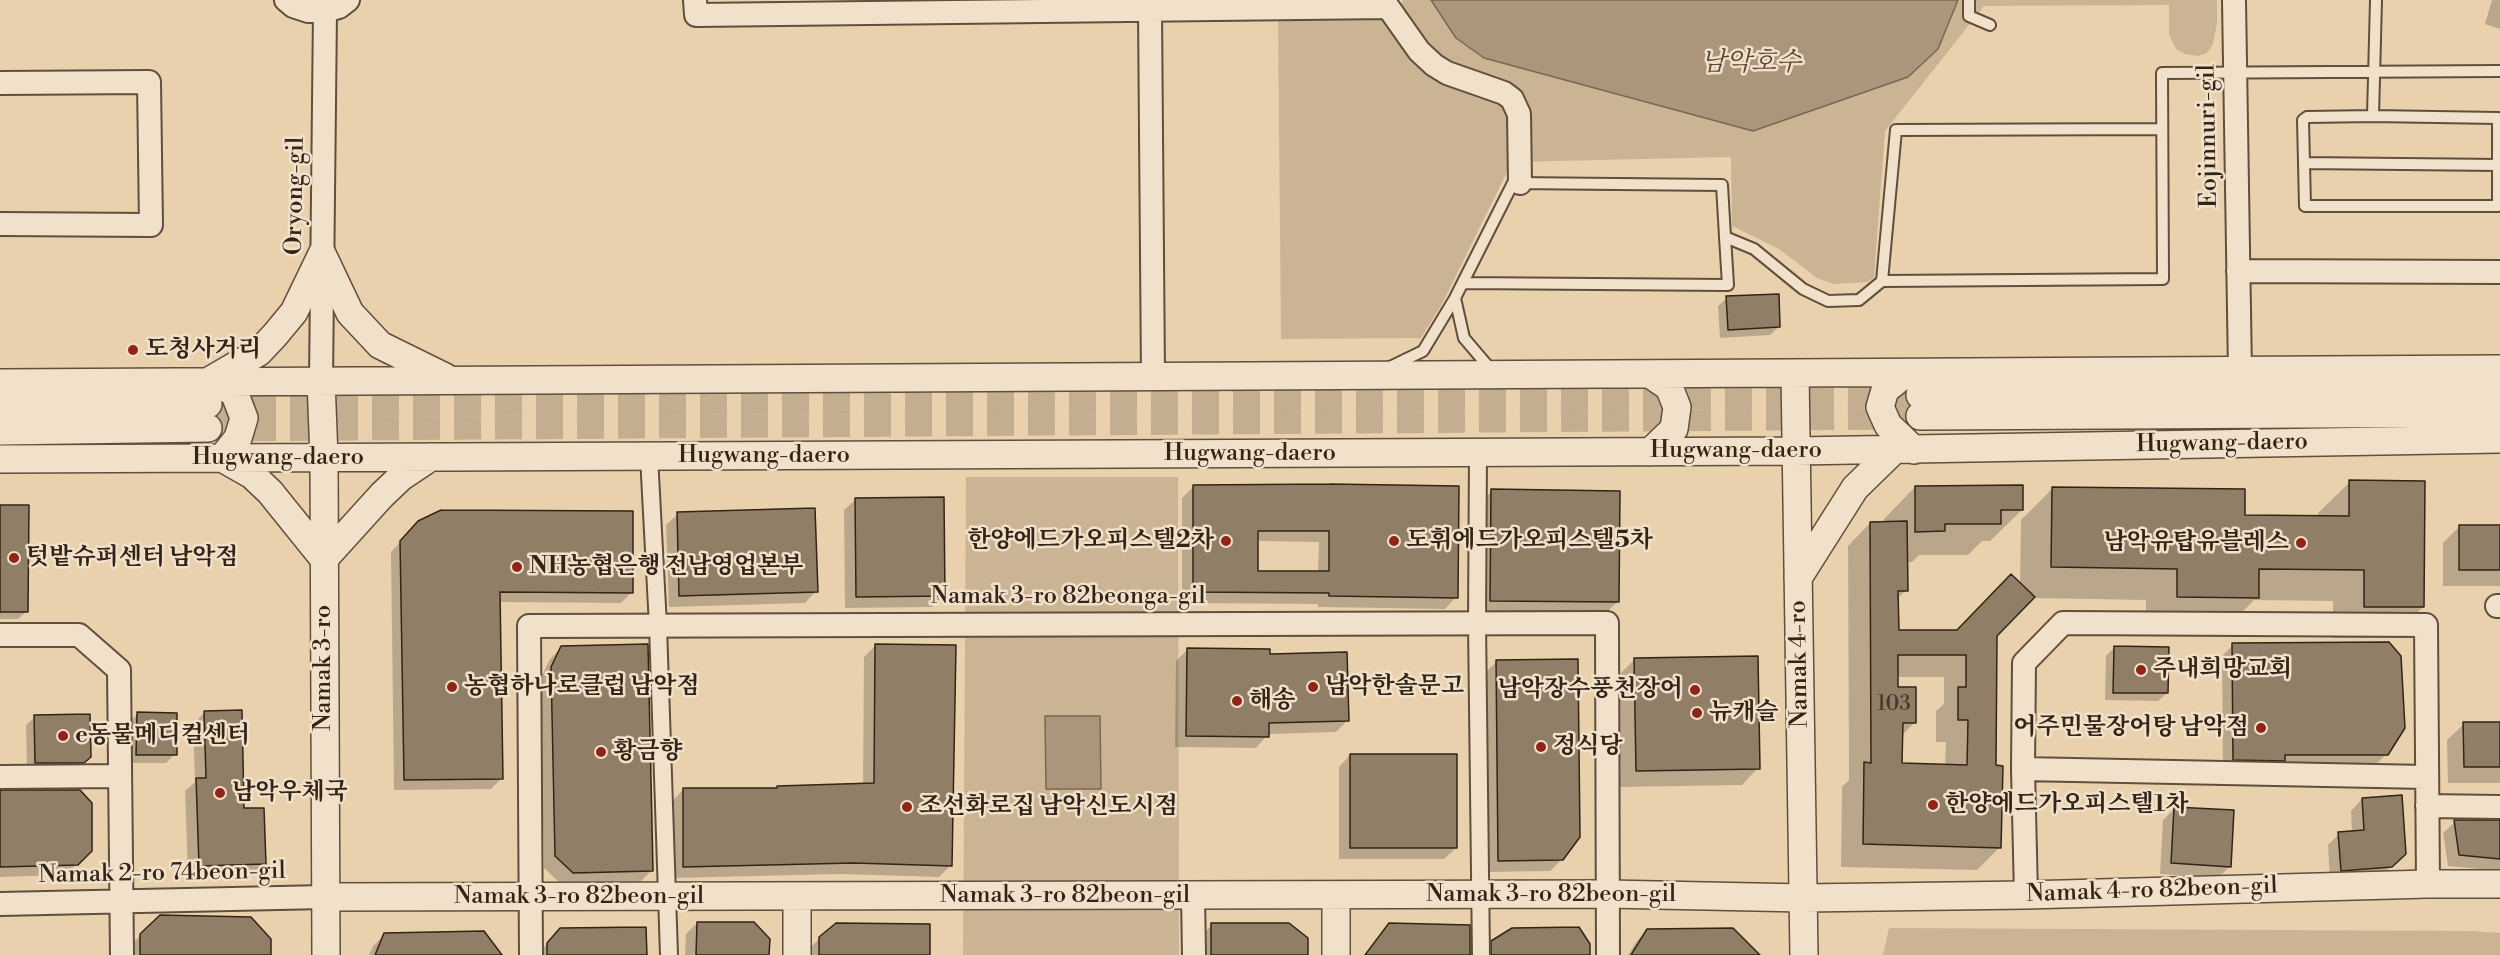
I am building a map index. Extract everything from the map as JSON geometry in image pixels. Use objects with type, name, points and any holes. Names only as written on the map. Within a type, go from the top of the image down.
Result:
[{"type":"street","points":[[286,0],[293,6],[309,12],[344,4]]},
{"type":"street","points":[[695,0],[696,15],[1388,7],[1419,51],[1434,65],[1447,73],[1504,93],[1512,99],[1519,114],[1520,183]]},
{"type":"street","name":"Eojinnuri-gil","points":[[2234,0],[2240,372]]},
{"type":"street","name":"Oryong-gil","points":[[321,380],[322,254],[344,4]]},
{"type":"street","points":[[1150,10],[1153,376]]},
{"type":"street","points":[[0,83],[150,82],[151,225],[0,225]]},
{"type":"street","points":[[322,254],[350,313],[380,345],[452,380]]},
{"type":"street","points":[[209,404],[276,335],[294,312],[322,254]]},
{"type":"street","points":[[2238,271],[2500,272]]},
{"type":"street","name":"Hugwang-daero","points":[[1915,394],[2240,372],[2500,369]]},
{"type":"street","name":"Hugwang-daero","points":[[0,431],[209,404],[321,380],[1795,373],[1915,394],[2500,413]]},
{"type":"street","name":"Namak 4-ro","points":[[1795,373],[1804,955]]},
{"type":"street","points":[[1650,374],[1669,387],[1677,407],[1674,429],[1650,452]]},
{"type":"street","name":"Namak 3-ro","points":[[321,380],[324,458],[326,955]]},
{"type":"street","name":"Hugwang-daero","points":[[0,383],[209,404]]},
{"type":"street","name":"Hugwang-daero","points":[[1915,394],[2500,388]]},
{"type":"street","points":[[1798,578],[1855,488],[1904,450],[1880,407],[1885,390],[1915,394]]},
{"type":"street","points":[[209,404],[234,392],[244,417],[238,438],[222,458],[252,475],[270,492],[324,559],[382,495],[401,477],[431,457]]},
{"type":"street","name":"Hugwang-daero","points":[[0,407],[209,404]]},
{"type":"street","name":"Hugwang-daero","points":[[0,459],[1796,451],[2500,439]]},
{"type":"street","points":[[1478,453],[1477,623],[1481,955]]},
{"type":"street","points":[[649,456],[658,626],[669,955]]},
{"type":"street","name":"Namak 3-ro 82beonga-gil","points":[[531,897],[529,626],[1477,623],[1607,623],[1608,894]]},
{"type":"street","points":[[2026,895],[2023,769],[2024,663],[2063,623],[2426,625],[2428,884]]},
{"type":"street","points":[[0,635],[79,634],[119,670],[122,955]]},
{"type":"street","points":[[2023,769],[2426,777]]},
{"type":"street","points":[[0,777],[120,776]]},
{"type":"street","points":[[2427,806],[2500,807]]},
{"type":"street","name":"Namak 4-ro 82beon-gil","points":[[1804,898],[2500,884]]},
{"type":"street","points":[[1608,894],[1608,955]]},
{"type":"street","name":"Namak 3-ro 82beon-gil","points":[[325,897],[1608,894],[1804,898]]},
{"type":"street","points":[[1193,895],[1194,955]]},
{"type":"street","points":[[1336,895],[1336,955]]},
{"type":"street","points":[[797,896],[797,955]]},
{"type":"street","name":"Namak 2-ro 74beon-gil","points":[[0,904],[325,897]]},
{"type":"street","points":[[531,897],[531,955]]},
{"type":"lane","points":[[1969,0],[1969,16],[1990,25]]},
{"type":"lane","points":[[2373,116],[2376,0]]},
{"type":"lane","points":[[1725,237],[1754,249],[1803,289],[1828,301],[1859,300],[1882,281],[2163,279],[2162,73],[2500,71]]},
{"type":"lane","points":[[2373,116],[2496,117],[2499,120],[2497,207],[2307,207],[2304,204],[2305,119],[2373,116]]},
{"type":"lane","points":[[1882,281],[1896,130],[2162,129]]},
{"type":"lane","points":[[2304,163],[2499,165]]},
{"type":"lane","points":[[1374,376],[1423,351],[1455,298],[1513,183],[1722,185],[1728,285],[1463,283]]},
{"type":"lane","points":[[1455,298],[1464,338],[1495,375]]},
{"type":"shaded area","points":[[1403,0],[2217,0],[2217,23],[2213,44],[2207,53],[2198,56],[2185,54],[2176,49],[2169,35],[2169,5],[1984,6],[1885,131],[1874,277],[1868,282],[1834,284],[1817,278],[1779,249],[1732,226],[1731,157],[1512,162],[1442,304],[1421,338],[1281,339],[1278,18],[1398,10]]},
{"type":"shaded area","points":[[966,477],[1178,477],[1179,955],[963,955]]},
{"type":"shaded area","points":[[1889,928],[2473,931],[2500,933],[2500,955],[1883,955]]},
{"type":"water","name":"남악호수","points":[[1431,0],[1958,0],[1938,49],[1908,77],[1753,131],[1484,58],[1456,38]]},
{"type":"water","points":[[1045,716],[1100,716],[1101,789],[1046,789]]},
{"type":"building","points":[[1779,294],[1780,327],[1728,330],[1726,296]]},
{"type":"building","name":"남악유탑유블레스","points":[[2349,480],[2425,481],[2424,607],[2364,607],[2364,570],[2259,569],[2259,598],[2177,597],[2177,569],[2051,567],[2052,487],[2245,489],[2245,515],[2349,516]]},
{"type":"building","points":[[1193,485],[1459,486],[1458,598],[1329,596],[1329,593],[1193,592]],"holes":[[[1258,531],[1329,531],[1329,571],[1258,571]]]},
{"type":"building","points":[[2023,485],[2023,510],[2001,510],[2001,524],[1945,524],[1945,531],[1915,532],[1915,486]]},
{"type":"building","points":[[1491,489],[1620,491],[1619,602],[1490,601]]},
{"type":"building","points":[[944,497],[945,596],[856,597],[855,498]]},
{"type":"building","name":"텃밭슈퍼센터 남악점","points":[[0,505],[29,505],[28,612],[0,612]]},
{"type":"building","points":[[815,508],[818,592],[679,596],[677,512]]},
{"type":"building","points":[[441,510],[633,511],[633,593],[500,592],[503,779],[404,780],[400,541],[418,521]]},
{"type":"building","points":[[1907,521],[1908,591],[1898,591],[1899,630],[1957,630],[2011,574],[2035,597],[1997,636],[1996,765],[2003,766],[2001,848],[1863,844],[1864,762],[1871,763],[1870,522]],"holes":[[[1898,655],[1966,655],[1966,687],[1958,687],[1958,720],[1968,720],[1967,765],[1902,763],[1903,723],[1916,723],[1916,687],[1898,687]]]},
{"type":"building","points":[[2459,525],[2500,525],[2500,570],[2459,570]]},
{"type":"building","points":[[2389,642],[2401,656],[2405,728],[2388,755],[2285,755],[2285,761],[2233,760],[2232,643]]},
{"type":"building","points":[[648,644],[653,871],[573,873],[555,856],[551,667],[561,646]]},
{"type":"building","points":[[875,644],[956,645],[952,866],[854,863],[683,867],[683,788],[777,788],[777,786],[874,783]]},
{"type":"building","name":"주내희망교회","points":[[2114,646],[2169,647],[2168,693],[2113,693]]},
{"type":"building","points":[[1187,648],[1270,649],[1270,654],[1347,652],[1349,721],[1269,723],[1269,737],[1186,736]]},
{"type":"building","name":"뉴캐슬","points":[[1758,656],[1760,769],[1636,771],[1634,658]]},
{"type":"building","points":[[1578,659],[1580,837],[1563,860],[1498,861],[1496,660]]},
{"type":"building","name":"남악우체국","points":[[242,710],[244,808],[264,808],[266,864],[199,866],[196,778],[206,778],[204,711]]},
{"type":"building","points":[[137,712],[177,713],[177,755],[136,755]]},
{"type":"building","name":"e동물메디컬센터","points":[[90,714],[91,757],[84,763],[35,763],[34,715]]},
{"type":"building","points":[[2463,722],[2500,722],[2500,767],[2464,767]]},
{"type":"building","points":[[1350,754],[1457,754],[1457,848],[1350,848]]},
{"type":"building","points":[[0,790],[80,790],[92,803],[92,851],[78,865],[0,867]]},
{"type":"building","points":[[2402,795],[2406,854],[2392,867],[2341,871],[2338,832],[2364,830],[2362,798]]},
{"type":"building","points":[[2174,807],[2234,810],[2231,867],[2171,863]]},
{"type":"building","points":[[2454,820],[2500,820],[2500,859],[2459,855]]},
{"type":"building","points":[[160,915],[251,917],[271,939],[271,955],[140,955],[140,934]]},
{"type":"building","points":[[697,922],[754,922],[770,939],[769,955],[696,955]]},
{"type":"building","points":[[836,923],[930,924],[930,955],[819,955],[819,937]]},
{"type":"building","points":[[1211,923],[1289,923],[1308,938],[1308,955],[1211,955]]},
{"type":"building","points":[[1389,923],[1470,925],[1470,955],[1365,955]]},
{"type":"building","points":[[646,927],[647,955],[547,955],[547,943],[560,928]]},
{"type":"building","points":[[1579,927],[1590,944],[1590,955],[1491,955],[1491,941],[1512,928]]},
{"type":"building","points":[[1733,928],[1760,955],[1631,955],[1647,929]]},
{"type":"building","points":[[484,931],[502,955],[375,955],[384,933]]},
{"type":"tunnel","points":[[208,404],[1920,395]]},
{"type":"tunnel","points":[[208,428],[1920,416]]},
{"type":"place","name":"도청사거리","points":[[133,350]]},
{"type":"place","name":"한양에드가오피스텔2차","points":[[1226,541]]},
{"type":"place","name":"도휘에드가오피스텔5차","points":[[1394,541]]},
{"type":"place","name":"남악유탑유블레스","points":[[2301,543]]},
{"type":"place","name":"텃밭슈퍼센터 남악점","points":[[14,558]]},
{"type":"place","name":"NH농협은행 전남영업본부","points":[[517,567]]},
{"type":"place","name":"주내희망교회","points":[[2141,670]]},
{"type":"place","name":"농협하나로클럽 남악점","points":[[452,687]]},
{"type":"place","name":"남악한솔문고","points":[[1313,687]]},
{"type":"place","name":"남악장수풍천장어","points":[[1695,690]]},
{"type":"place","name":"해송","points":[[1237,701]]},
{"type":"place","name":"뉴캐슬","points":[[1697,713]]},
{"type":"place","name":"어주민물장어탕 남악점","points":[[2261,728]]},
{"type":"place","name":"e동물메디컬센터","points":[[63,736]]},
{"type":"place","name":"정식당","points":[[1541,747]]},
{"type":"place","name":"황금향","points":[[601,752]]},
{"type":"place","name":"남악우체국","points":[[220,793]]},
{"type":"place","name":"한양에드가오피스텔1차","points":[[1933,805]]},
{"type":"place","name":"조선화로집 남악신도시점","points":[[907,807]]}]
